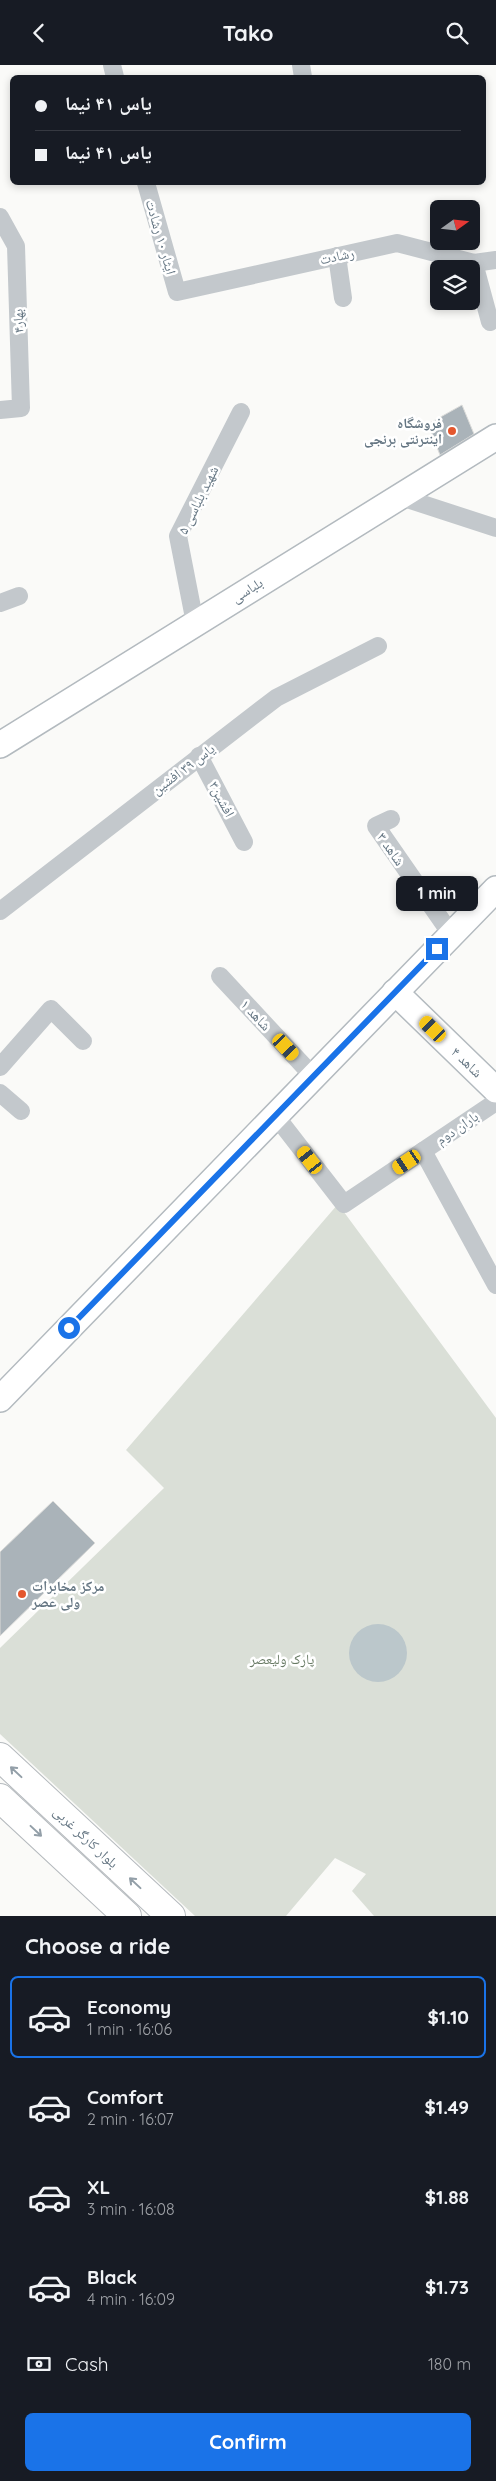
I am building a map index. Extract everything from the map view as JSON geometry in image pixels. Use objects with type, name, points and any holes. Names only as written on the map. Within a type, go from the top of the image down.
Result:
[{"type":"main road","name":"بلوار کارگر غربی","points":[[0,1757],[171,1916]]},
{"type":"main road","points":[[0,1798],[119,1913]]},
{"type":"street","name":"ایثار ۱۰ رشادت","points":[[147,185],[177,291]]},
{"type":"street","name":"بهار۴","points":[[0,217],[16,246],[21,408],[0,410]]},
{"type":"street","name":"رشادت","points":[[177,291],[397,243],[462,260]]},
{"type":"street","points":[[337,256],[343,298]]},
{"type":"street","name":"رشادت","points":[[480,262],[496,260]]},
{"type":"street","points":[[480,286],[490,323]]},
{"type":"street","name":"شهید بلباسی ۵","points":[[195,623],[178,536],[241,412]]},
{"type":"street","name":"بلباسی","points":[[0,745],[398,496],[496,437]]},
{"type":"street","points":[[398,496],[496,528]]},
{"type":"street","points":[[0,603],[20,596]]},
{"type":"street","name":"یاس ۳۹ افشین","points":[[0,911],[276,697],[378,646]]},
{"type":"street","name":"افشین۳","points":[[199,757],[244,843]]},
{"type":"street","name":"شاهد ۳","points":[[391,819],[376,826],[451,935]]},
{"type":"street","points":[[0,1399],[451,935],[495,897]]},
{"type":"street","name":"شاهد ۱","points":[[220,976],[313,1076]]},
{"type":"street","name":"شاهد ۴","points":[[395,992],[496,1090]]},
{"type":"street","points":[[0,1067],[51,1009],[83,1041]]},
{"type":"street","points":[[0,1093],[21,1111]]},
{"type":"street","name":"باران دوم","points":[[275,1115],[344,1204],[496,1102]]},
{"type":"street","points":[[423,1151],[496,1285]]},
{"type":"green space","name":"پارک ولیعصر","points":[[338,1204],[496,1418],[496,1916],[374,1916],[352,1891],[366,1874],[335,1858],[286,1916],[195,1916],[0,1734],[0,1648],[164,1488],[126,1450]]},
{"type":"shaded area","points":[[378,1624],[394,1629],[402,1637],[407,1653],[402,1669],[394,1677],[378,1682],[362,1677],[354,1669],[349,1653],[354,1637],[362,1629]]},
{"type":"building","name":"فروشگاه اینترنتی برنجی","points":[[462,405],[474,434],[440,455],[428,424]]},
{"type":"building","name":"مرکز مخابرات ولی عصر","points":[[53,1501],[95,1543],[0,1636],[0,1552]]},
{"type":"place","name":"فروشگاه اینترنتی برنجی","points":[[452,431]]},
{"type":"place","name":"مرکز مخابرات ولی عصر","points":[[22,1594]]},
{"type":"route","points":[[69,1328],[437,949]]}]
